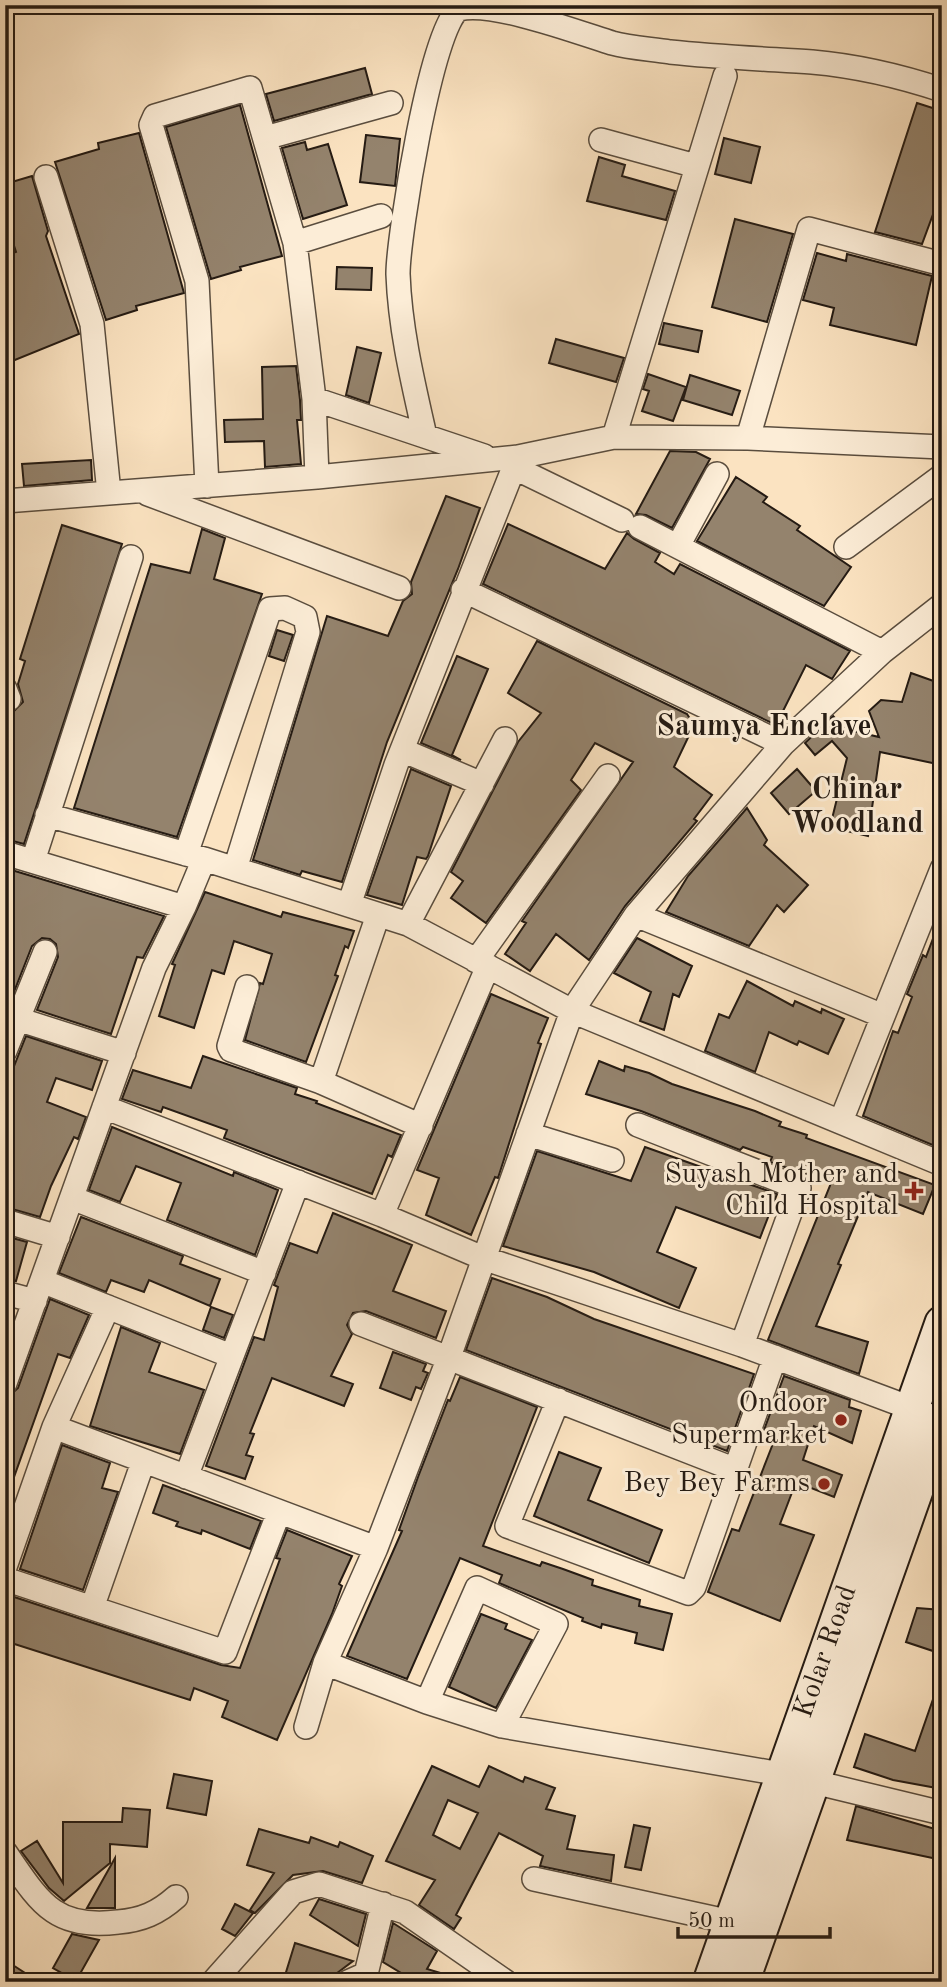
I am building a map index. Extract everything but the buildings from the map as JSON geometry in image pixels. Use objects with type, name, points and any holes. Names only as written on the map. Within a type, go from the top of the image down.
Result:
[{"type":"main road","name":"Kolar Road","points":[[710,1982],[731,1922],[933,1473],[932,1415],[942,1323]]},
{"type":"main road","name":"Kolar Road","points":[[741,1982],[796,1778],[932,1415]]},
{"type":"street","points":[[425,436],[406,351],[398,272],[405,200],[434,67],[443,30],[452,15],[462,8],[475,6],[525,13],[612,43],[636,48],[730,59],[848,66],[898,76],[942,89]]},
{"type":"street","points":[[614,437],[725,76]]},
{"type":"street","points":[[207,486],[197,281],[151,120],[250,88],[295,243],[314,399],[317,477]]},
{"type":"street","points":[[265,138],[391,103]]},
{"type":"street","points":[[601,140],[696,166]]},
{"type":"street","points":[[46,177],[92,324],[109,492]]},
{"type":"street","points":[[295,243],[381,216]]},
{"type":"street","points":[[748,438],[809,229],[942,264]]},
{"type":"street","points":[[314,399],[489,458],[517,463],[882,652]]},
{"type":"street","points":[[517,463],[614,437],[748,438],[942,447]]},
{"type":"street","points":[[5,501],[317,477],[489,458]]},
{"type":"street","points":[[349,905],[402,750],[463,590],[517,463]]},
{"type":"street","points":[[678,547],[716,474]]},
{"type":"street","points":[[846,547],[942,476]]},
{"type":"street","points":[[138,491],[399,588]]},
{"type":"street","points":[[33,861],[131,557]]},
{"type":"street","points":[[463,590],[783,744]]},
{"type":"street","points":[[306,1727],[325,1663],[376,1548],[449,1357],[572,1011],[636,915],[783,744],[882,652],[942,605]]},
{"type":"street","points":[[5,1383],[154,968],[184,907],[195,857],[270,609],[285,608],[305,617],[308,632],[235,869]]},
{"type":"street","points":[[408,924],[505,739]]},
{"type":"street","points":[[402,750],[482,784]]},
{"type":"street","points":[[382,1215],[421,1126],[482,963],[608,776]]},
{"type":"street","points":[[47,815],[235,869],[408,924],[572,1011],[942,1164]]},
{"type":"street","points":[[5,853],[184,907]]},
{"type":"street","points":[[841,1121],[942,869]]},
{"type":"street","points":[[321,1082],[378,915]]},
{"type":"street","points":[[636,915],[883,1016]]},
{"type":"street","points":[[5,1051],[11,1017],[45,952]]},
{"type":"street","points":[[247,987],[229,1048],[321,1082],[421,1126]]},
{"type":"street","points":[[11,1017],[124,1053]]},
{"type":"street","points":[[104,1107],[382,1215],[483,1258],[742,1345],[932,1415]]},
{"type":"street","points":[[638,1125],[799,1188],[742,1345]]},
{"type":"street","points":[[528,1134],[612,1160]]},
{"type":"street","points":[[186,1477],[298,1182]]},
{"type":"street","points":[[72,1198],[264,1273]]},
{"type":"street","points":[[5,1221],[58,1237]]},
{"type":"street","points":[[5,1293],[38,1291],[108,1307],[231,1356]]},
{"type":"street","points":[[5,1567],[54,1426],[108,1307]]},
{"type":"street","points":[[361,1324],[736,1470]]},
{"type":"street","points":[[558,1399],[507,1526],[688,1593],[694,1587],[775,1357]]},
{"type":"street","points":[[54,1426],[143,1462],[376,1548]]},
{"type":"street","points":[[92,1608],[143,1462]]},
{"type":"street","points":[[5,1579],[225,1653],[279,1512]]},
{"type":"street","points":[[427,1702],[477,1588],[556,1624],[502,1726]]},
{"type":"street","points":[[325,1663],[427,1702],[502,1726],[796,1778],[942,1814]]},
{"type":"street","points":[[5,1852],[35,1895],[63,1919],[91,1925],[130,1921],[158,1913],[176,1897]]},
{"type":"street","points":[[534,1879],[731,1922]]},
{"type":"street","points":[[213,1982],[293,1892],[305,1886],[319,1884],[405,1912],[506,1982]]},
{"type":"street","points":[[348,1982],[366,1974],[383,1905]]},
{"type":"place","name":"Suyash Mother and Child Hospital","points":[[914,1191]]},
{"type":"place","name":"Ondoor Supermarket","points":[[841,1420]]},
{"type":"place","name":"Bey Bey Farms","points":[[824,1484]]},
{"type":"district","name":"Saumya Enclave","points":[[764,727]]},
{"type":"district","name":"Chinar Woodland","points":[[857,807]]}]
